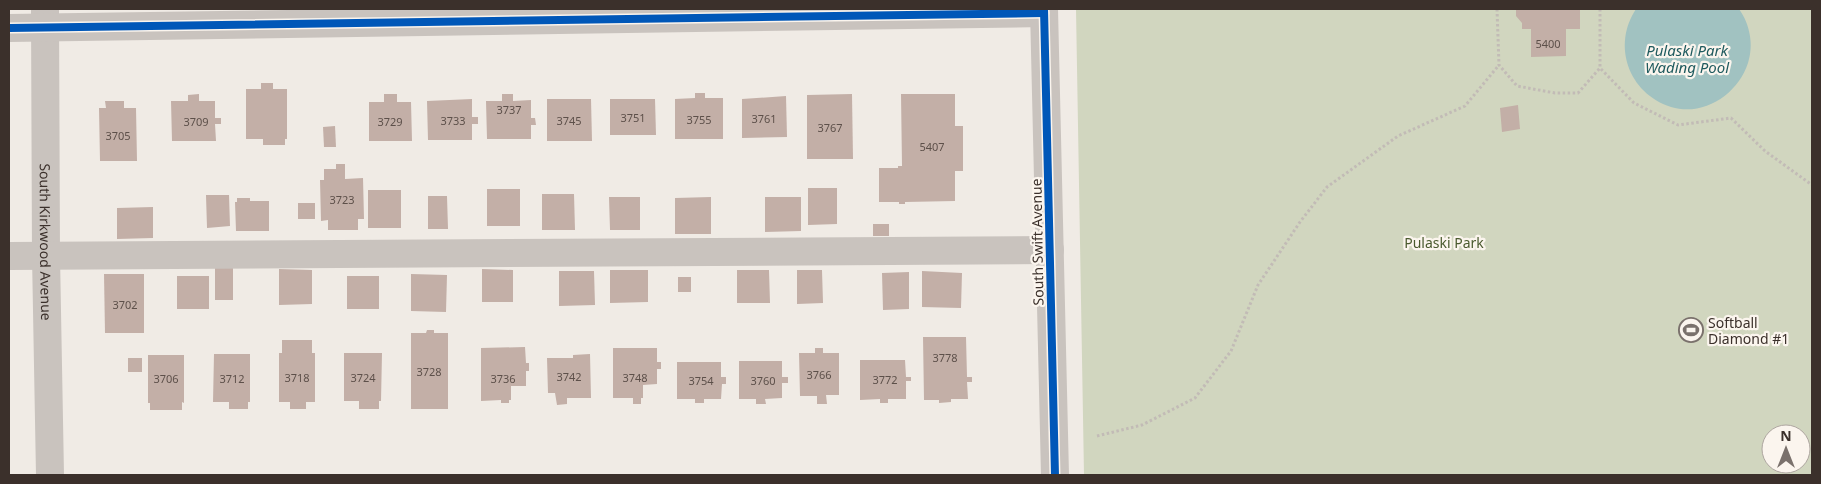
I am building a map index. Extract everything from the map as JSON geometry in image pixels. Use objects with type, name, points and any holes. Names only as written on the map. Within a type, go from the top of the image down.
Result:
[{"type":"street","points":[[9,28],[45,18],[1044,11]]},
{"type":"street","name":"South Swift Avenue","points":[[1044,11],[1055,475]]},
{"type":"street","name":"South Kirkwood Avenue","points":[[45,18],[46,256],[50,475]]},
{"type":"street","points":[[9,256],[1050,250]]},
{"type":"path","points":[[1497,9],[1499,65],[1517,86],[1554,93],[1578,93],[1600,68],[1600,9]]},
{"type":"path","points":[[1097,436],[1142,425],[1195,398],[1231,351],[1258,285],[1300,222],[1328,187],[1398,136],[1465,106],[1499,65]]},
{"type":"path","points":[[1600,68],[1634,103],[1678,125],[1731,118],[1765,151],[1812,185]]},
{"type":"green space","name":"Pulaski Park","points":[[1076,9],[1812,9],[1812,475],[1084,475]]},
{"type":"water","name":"Pulaski Park Wading Pool","points":[[1636,9],[1739,9],[1746,21],[1751,42],[1750,56],[1743,74],[1728,93],[1707,106],[1696,109],[1683,109],[1671,107],[1656,100],[1644,91],[1628,66],[1625,38],[1629,23]]},
{"type":"building","points":[[1516,9],[1580,9],[1580,29],[1566,29],[1566,56],[1531,57],[1531,29],[1522,29],[1522,23],[1516,16]]},
{"type":"building","points":[[261,83],[273,83],[273,89],[287,89],[287,139],[285,139],[285,145],[263,145],[263,139],[246,139],[246,89],[261,89]]},
{"type":"building","points":[[695,93],[705,93],[705,98],[723,98],[723,139],[675,139],[675,99],[695,98]]},
{"type":"building","points":[[199,94],[199,101],[215,101],[215,118],[221,118],[221,124],[215,124],[216,141],[172,141],[171,101],[188,101],[188,95]]},
{"type":"building","points":[[384,94],[397,94],[397,102],[411,102],[412,141],[369,141],[369,102],[384,102]]},
{"type":"building","points":[[502,94],[513,94],[513,101],[531,100],[531,118],[535,118],[536,125],[531,125],[531,139],[487,139],[486,101],[502,101]]},
{"type":"building","points":[[852,94],[853,159],[807,159],[807,95]]},
{"type":"building","points":[[901,94],[955,94],[955,126],[963,126],[963,171],[955,171],[955,201],[905,202],[905,204],[899,204],[899,202],[879,202],[879,168],[898,168],[898,166],[902,166]]},
{"type":"building","points":[[786,96],[787,137],[742,138],[742,99]]},
{"type":"building","points":[[472,99],[472,117],[478,117],[478,124],[472,124],[472,140],[428,140],[427,101]]},
{"type":"building","points":[[547,99],[591,99],[592,141],[547,141]]},
{"type":"building","points":[[610,99],[655,99],[656,135],[610,135]]},
{"type":"building","points":[[105,101],[124,101],[124,108],[136,108],[137,161],[100,161],[99,108],[106,108]]},
{"type":"building","points":[[1518,105],[1520,129],[1502,132],[1500,108]]},
{"type":"building","points":[[335,126],[336,147],[324,147],[323,127]]},
{"type":"building","points":[[336,164],[345,164],[345,179],[363,178],[364,219],[358,219],[358,230],[328,230],[328,220],[321,221],[320,180],[324,180],[324,169],[336,169]]},
{"type":"building","points":[[808,188],[837,188],[837,224],[808,225]]},
{"type":"building","points":[[487,189],[520,189],[520,226],[487,226]]},
{"type":"building","points":[[368,190],[401,190],[401,228],[368,228]]},
{"type":"building","points":[[542,194],[574,194],[575,230],[542,230]]},
{"type":"building","points":[[206,195],[229,195],[230,226],[207,228]]},
{"type":"building","points":[[428,196],[447,196],[448,229],[428,229]]},
{"type":"building","points":[[609,197],[640,197],[640,230],[610,230]]},
{"type":"building","points":[[711,197],[711,234],[675,234],[675,198]]},
{"type":"building","points":[[765,197],[801,197],[801,231],[765,232]]},
{"type":"building","points":[[237,198],[250,198],[250,201],[269,201],[269,231],[236,231],[235,202],[237,202]]},
{"type":"building","points":[[298,203],[315,203],[315,219],[298,219]]},
{"type":"building","points":[[153,207],[153,238],[117,239],[117,208]]},
{"type":"building","points":[[873,224],[889,224],[889,236],[873,236]]},
{"type":"building","points":[[215,268],[233,268],[233,300],[215,300]]},
{"type":"building","points":[[279,269],[312,270],[312,304],[279,305]]},
{"type":"building","points":[[482,269],[513,270],[513,302],[482,302]]},
{"type":"building","points":[[610,270],[648,270],[648,302],[610,303]]},
{"type":"building","points":[[737,270],[769,270],[770,303],[737,303]]},
{"type":"building","points":[[797,270],[822,270],[823,303],[797,304]]},
{"type":"building","points":[[559,271],[594,271],[595,305],[559,306]]},
{"type":"building","points":[[922,271],[962,273],[961,308],[922,307]]},
{"type":"building","points":[[909,272],[909,309],[883,310],[882,273]]},
{"type":"building","points":[[104,274],[144,274],[144,333],[105,333]]},
{"type":"building","points":[[411,274],[447,275],[446,312],[411,311]]},
{"type":"building","points":[[177,276],[209,276],[209,309],[177,309]]},
{"type":"building","points":[[347,276],[379,276],[379,309],[347,309]]},
{"type":"building","points":[[678,277],[691,277],[691,292],[678,292]]},
{"type":"building","points":[[427,330],[434,330],[434,333],[448,333],[448,409],[411,409],[411,333],[426,333]]},
{"type":"building","points":[[923,337],[966,337],[967,377],[972,377],[972,382],[967,382],[968,399],[951,399],[951,402],[939,403],[939,400],[924,400]]},
{"type":"building","points":[[282,340],[312,340],[312,353],[315,353],[315,402],[306,402],[306,409],[290,409],[290,402],[279,402],[279,353],[282,353]]},
{"type":"building","points":[[525,347],[526,363],[529,363],[529,371],[526,371],[526,386],[511,386],[511,400],[509,400],[509,403],[501,403],[501,400],[481,401],[481,348]]},
{"type":"building","points":[[613,348],[657,348],[657,362],[661,362],[661,369],[657,369],[657,384],[643,385],[641,404],[633,404],[633,398],[613,398]]},
{"type":"building","points":[[815,348],[823,348],[823,353],[839,353],[839,395],[826,395],[827,404],[817,404],[817,396],[800,396],[799,353],[815,353]]},
{"type":"building","points":[[344,353],[382,353],[381,401],[379,401],[379,409],[359,409],[359,401],[344,401]]},
{"type":"building","points":[[214,354],[250,354],[250,402],[248,402],[248,409],[229,409],[229,402],[213,402]]},
{"type":"building","points":[[590,354],[591,398],[567,398],[567,404],[557,405],[555,393],[548,393],[547,358],[573,358],[573,355]]},
{"type":"building","points":[[148,355],[184,355],[184,403],[182,402],[182,410],[150,410],[150,403],[148,403]]},
{"type":"building","points":[[128,358],[142,358],[142,372],[128,372]]},
{"type":"building","points":[[860,360],[905,360],[906,377],[911,377],[911,381],[906,381],[906,399],[888,399],[888,403],[880,403],[880,399],[860,400]]},
{"type":"building","points":[[739,361],[782,361],[782,377],[788,377],[788,383],[782,383],[782,398],[765,399],[766,404],[756,404],[756,399],[739,399]]},
{"type":"building","points":[[677,362],[721,362],[721,377],[726,377],[726,384],[722,384],[721,399],[704,399],[704,403],[695,403],[695,399],[677,399]]},
{"type":"cycle path","points":[[1044,9],[1055,475]]},
{"type":"cycle path","points":[[9,28],[1044,13]]},
{"type":"place","name":"Softball Diamond #1","points":[[1691,330]]}]
